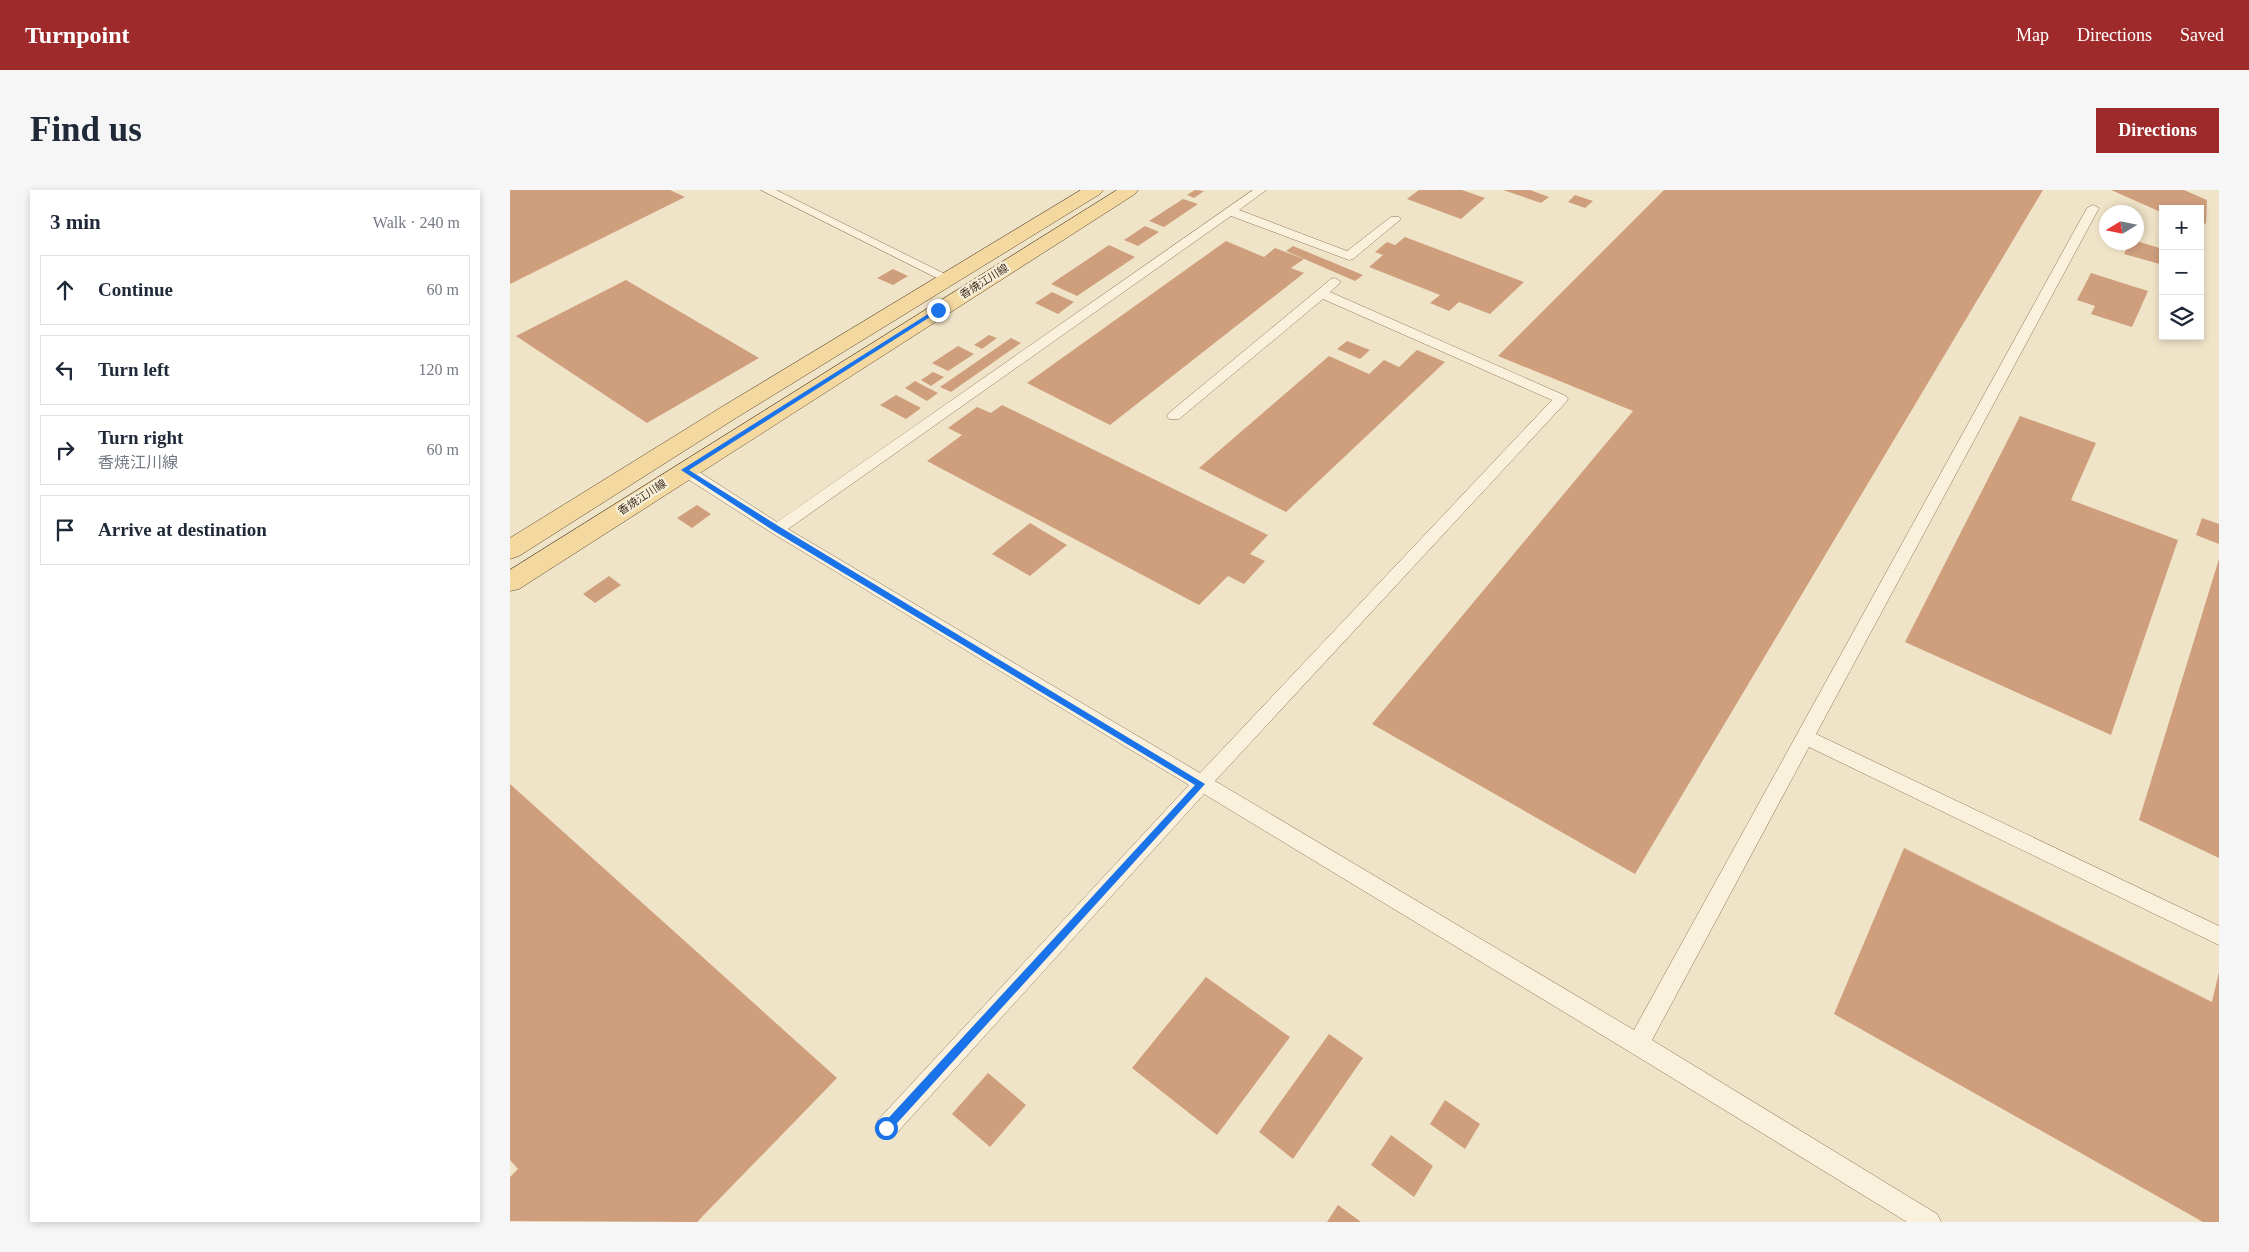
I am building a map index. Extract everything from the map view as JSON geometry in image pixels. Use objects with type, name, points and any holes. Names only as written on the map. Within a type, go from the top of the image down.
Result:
[{"type":"main road","name":"香焼江川線","points":[[510,550],[728,413],[1094,190]]},
{"type":"main road","name":"香焼江川線","points":[[510,582],[684,470],[1129,190]]},
{"type":"lane","points":[[767,190],[949,279]]},
{"type":"lane","points":[[777,529],[1260,190]]},
{"type":"lane","points":[[1638,1044],[2093,208]]},
{"type":"lane","points":[[1230,211],[1348,256],[1395,219]]},
{"type":"lane","points":[[1174,416],[1323,294],[1335,282]]},
{"type":"lane","points":[[886,1128],[1201,784],[1561,399],[1323,294]]},
{"type":"lane","points":[[684,470],[777,529],[1638,1044],[1907,1216],[1929,1222]]},
{"type":"lane","points":[[1805,737],[2219,936]]},
{"type":"building","points":[[510,190],[670,190],[685,197],[510,284]]},
{"type":"building","points":[[1195,190],[1204,191],[1194,198],[1187,195]]},
{"type":"building","points":[[1419,190],[1462,190],[1485,198],[1461,219],[1407,199]]},
{"type":"building","points":[[1503,190],[1530,190],[1549,197],[1541,203]]},
{"type":"building","points":[[1664,190],[2043,190],[1635,874],[1372,724],[1633,411],[1498,356]]},
{"type":"building","points":[[2111,190],[2184,190],[2207,200],[2206,223],[2204,224],[2204,205],[2159,205],[2159,211]]},
{"type":"building","points":[[1575,195],[1593,201],[1585,208],[1568,202]]},
{"type":"building","points":[[1183,199],[1198,204],[1164,227],[1149,221]]},
{"type":"building","points":[[1145,226],[1159,232],[1138,246],[1124,240]]},
{"type":"building","points":[[1405,237],[1524,282],[1490,314],[1459,302],[1449,311],[1430,303],[1440,295],[1369,267],[1383,255],[1375,252],[1387,242],[1395,245]]},
{"type":"building","points":[[1226,241],[1264,257],[1275,248],[1304,259],[1291,268],[1304,273],[1110,425],[1027,383]]},
{"type":"building","points":[[2144,243],[2159,248],[2159,264],[2124,254],[2126,250],[2144,250]]},
{"type":"building","points":[[1109,245],[1135,257],[1077,296],[1051,284]]},
{"type":"building","points":[[1293,246],[1363,275],[1355,281],[1286,251]]},
{"type":"building","points":[[893,269],[908,276],[893,285],[877,278]]},
{"type":"building","points":[[2091,273],[2148,291],[2132,327],[2091,314],[2095,306],[2077,300]]},
{"type":"building","points":[[626,280],[759,358],[647,423],[516,336]]},
{"type":"building","points":[[1052,292],[1074,302],[1058,314],[1035,303]]},
{"type":"building","points":[[989,335],[997,338],[982,349],[974,345]]},
{"type":"building","points":[[1011,338],[1021,343],[951,392],[940,387]]},
{"type":"building","points":[[1347,341],[1370,350],[1360,359],[1337,349]]},
{"type":"building","points":[[958,346],[974,354],[948,371],[932,363]]},
{"type":"building","points":[[1417,350],[1445,362],[1286,512],[1199,468],[1329,356],[1369,374],[1384,360],[1399,367]]},
{"type":"building","points":[[933,372],[944,377],[931,386],[921,380]]},
{"type":"building","points":[[915,381],[938,393],[927,401],[905,388]]},
{"type":"building","points":[[896,395],[921,408],[906,419],[880,405]]},
{"type":"building","points":[[1002,405],[1268,535],[1250,554],[1265,561],[1244,584],[1228,576],[1199,605],[927,461],[962,435],[948,428],[977,407],[991,413]]},
{"type":"building","points":[[2020,416],[2096,443],[2071,500],[2178,540],[2111,735],[1905,642]]},
{"type":"building","points":[[697,505],[711,514],[692,528],[677,518]]},
{"type":"building","points":[[2202,518],[2219,524],[2219,544],[2196,535]]},
{"type":"building","points":[[1030,523],[1067,545],[1030,576],[992,554]]},
{"type":"building","points":[[2219,559],[2219,858],[2139,820]]},
{"type":"building","points":[[609,576],[621,585],[595,603],[583,594]]},
{"type":"building","points":[[510,784],[837,1078],[697,1222],[510,1221],[510,1177],[518,1169],[510,1160]]},
{"type":"building","points":[[1904,848],[2212,1002],[2219,972],[2219,1222],[2203,1222],[1834,1014]]},
{"type":"building","points":[[1206,977],[1290,1037],[1217,1135],[1132,1068]]},
{"type":"building","points":[[1329,1034],[1363,1058],[1293,1159],[1259,1132]]},
{"type":"building","points":[[988,1073],[1026,1105],[990,1147],[952,1114]]},
{"type":"building","points":[[1445,1100],[1480,1124],[1465,1149],[1430,1124]]},
{"type":"building","points":[[1391,1135],[1433,1166],[1414,1197],[1371,1165]]},
{"type":"building","points":[[1338,1205],[1361,1222],[1327,1222]]},
{"type":"route","points":[[886,1128],[1201,784],[777,529],[684,470],[938,310]]}]
